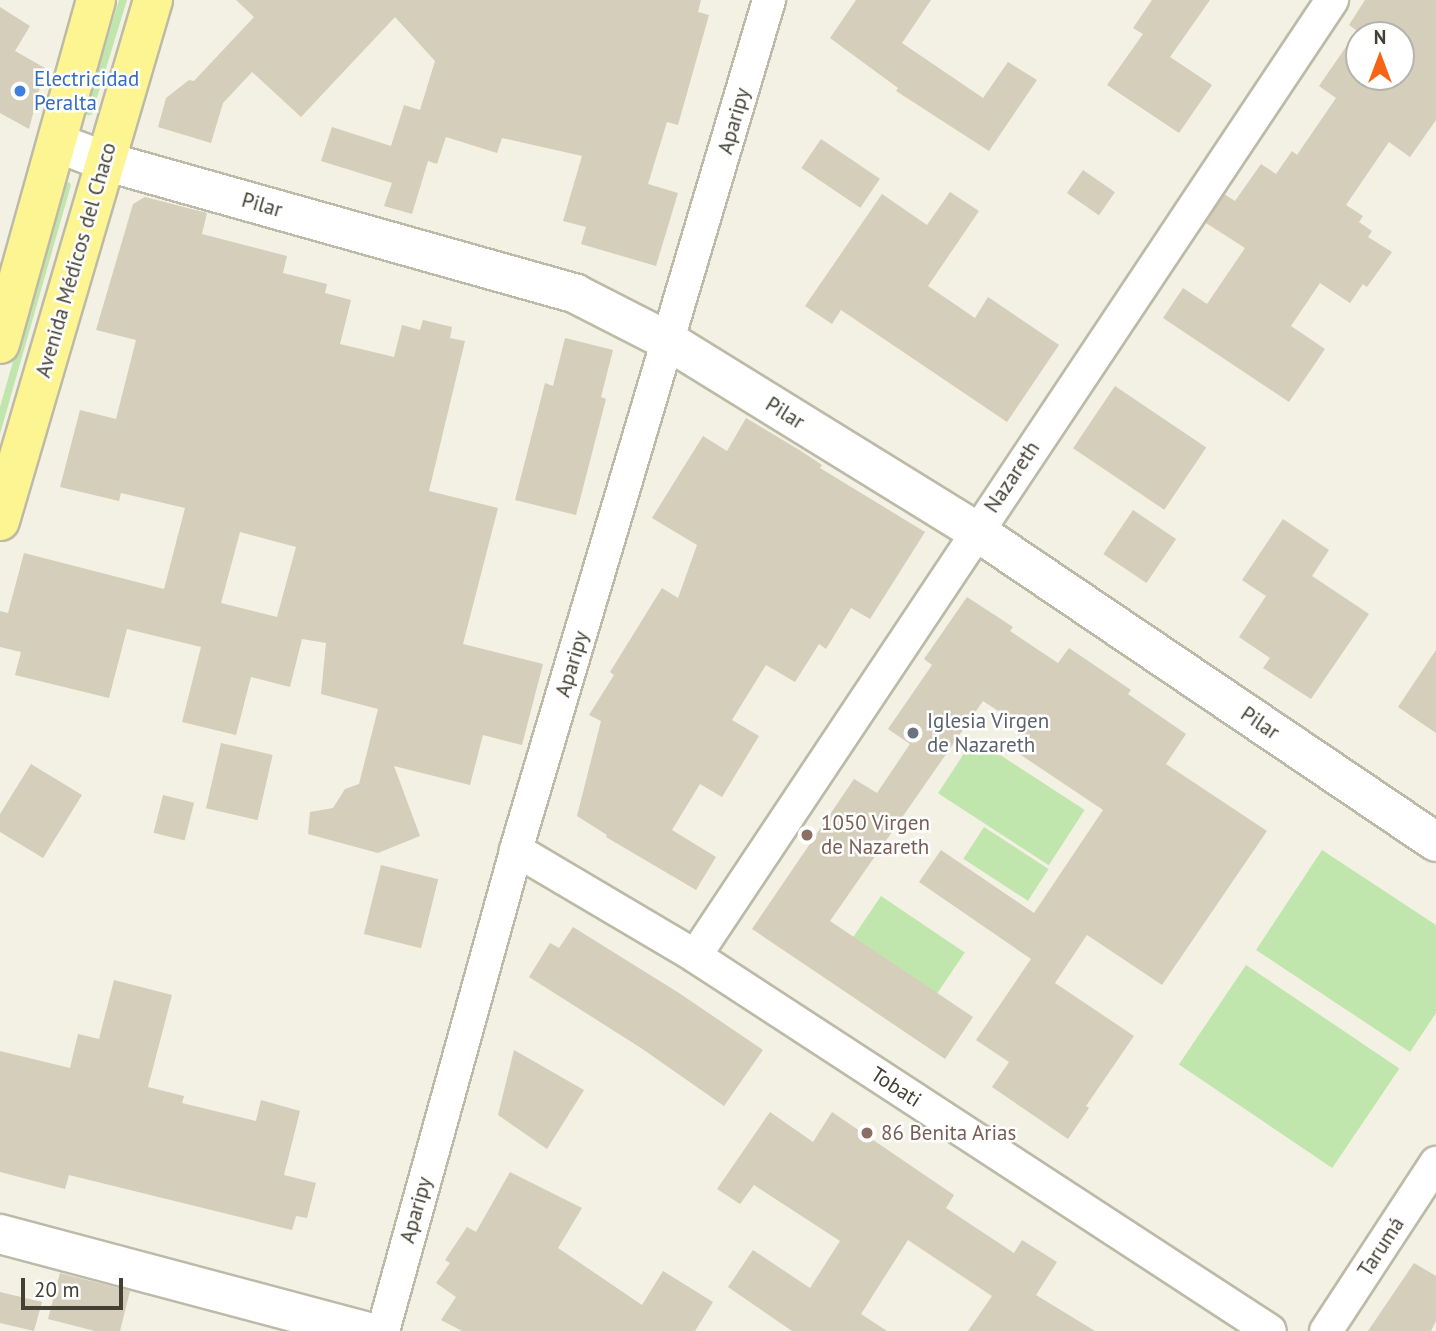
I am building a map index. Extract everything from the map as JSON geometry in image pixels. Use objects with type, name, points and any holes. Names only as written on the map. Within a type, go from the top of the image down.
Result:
[{"type":"main road","points":[[0,344],[96,0]]},
{"type":"main road","name":"Avenida Médicos del Chaco","points":[[0,520],[153,0]]},
{"type":"street","name":"Aparipy","points":[[383,1331],[516,850],[670,342],[769,0]]},
{"type":"street","name":"Nazareth","points":[[695,956],[1332,0]]},
{"type":"street","name":"Pilar","points":[[58,143],[104,161],[576,295],[670,342],[976,531],[1436,842]]},
{"type":"street","name":"Tobati","points":[[516,850],[695,956],[1270,1331]]},
{"type":"street","name":"Tarumá","points":[[1326,1331],[1436,1163]]},
{"type":"street","points":[[0,1234],[365,1331]]},
{"type":"green space","points":[[119,0],[127,0],[92,114],[88,116],[85,112]]},
{"type":"green space","points":[[69,182],[71,185],[0,434],[0,407],[64,183]]},
{"type":"green space","points":[[974,738],[1085,810],[1049,865],[938,793]]},
{"type":"green space","points":[[984,827],[1049,869],[1028,901],[963,859]]},
{"type":"green space","points":[[1322,850],[1436,925],[1436,1013],[1410,1052],[1256,950]]},
{"type":"green space","points":[[881,896],[965,952],[936,996],[852,939]]},
{"type":"green space","points":[[1246,965],[1399,1068],[1332,1168],[1179,1064]]},
{"type":"building","points":[[236,0],[701,0],[698,12],[709,15],[678,125],[667,122],[648,184],[678,193],[656,266],[581,244],[586,227],[563,221],[582,156],[502,138],[497,153],[446,137],[437,164],[428,161],[412,214],[384,206],[392,183],[321,161],[332,127],[391,146],[404,105],[420,110],[435,61],[395,17],[301,117],[252,72],[223,103],[211,143],[158,127],[166,98],[189,80],[194,81],[254,17]]},
{"type":"building","points":[[856,0],[931,0],[902,43],[983,98],[1008,62],[1037,80],[989,151],[896,91],[898,88],[830,38]]},
{"type":"building","points":[[1152,0],[1210,0],[1170,57],[1212,85],[1179,133],[1107,85],[1143,34],[1133,28]]},
{"type":"building","points":[[1365,0],[1436,0],[1436,120],[1410,157],[1389,142],[1346,205],[1363,216],[1359,222],[1372,231],[1368,237],[1392,252],[1367,287],[1363,284],[1350,303],[1320,283],[1291,326],[1325,349],[1289,402],[1163,318],[1183,288],[1207,304],[1245,248],[1206,223],[1224,194],[1235,201],[1261,164],[1276,174],[1292,151],[1297,155],[1336,98],[1319,86],[1345,48],[1345,91],[1415,91],[1415,21],[1352,21]]},
{"type":"building","name":"Electricidad Peralta","points":[[0,7],[30,26],[15,51],[45,68],[29,129],[0,113]]},
{"type":"building","points":[[821,139],[880,179],[860,208],[801,168]]},
{"type":"building","points":[[1083,170],[1115,192],[1099,215],[1067,193]]},
{"type":"building","points":[[950,192],[979,211],[928,286],[975,318],[988,297],[1059,345],[1007,422],[841,310],[832,324],[805,306],[882,194],[927,225]]},
{"type":"building","points":[[145,197],[207,213],[202,234],[287,256],[283,273],[327,284],[325,293],[351,300],[340,344],[394,357],[402,325],[420,330],[423,320],[452,327],[450,338],[465,341],[429,491],[498,508],[463,644],[543,664],[522,745],[483,735],[470,785],[394,766],[420,836],[378,853],[308,834],[310,812],[333,808],[345,789],[359,784],[378,709],[321,694],[326,643],[302,639],[290,687],[251,677],[236,735],[182,722],[201,647],[127,629],[109,698],[15,675],[21,652],[0,647],[0,611],[8,613],[24,553],[164,589],[185,508],[121,493],[119,501],[60,487],[80,410],[116,419],[136,340],[96,330],[133,204]],"holes":[[[240,532],[296,547],[277,617],[221,603]]]},
{"type":"building","points":[[565,338],[613,350],[601,397],[606,399],[576,515],[515,500],[545,383],[553,386]]},
{"type":"building","points":[[1115,386],[1206,448],[1164,510],[1073,448]]},
{"type":"building","points":[[746,418],[822,465],[820,468],[925,532],[870,619],[851,608],[826,649],[819,644],[795,682],[766,665],[732,720],[759,736],[722,797],[700,784],[672,830],[716,857],[696,890],[606,837],[607,835],[577,816],[601,721],[589,715],[614,675],[610,672],[662,588],[678,598],[697,545],[652,518],[703,436],[727,451]]},
{"type":"building","points":[[1133,510],[1176,539],[1146,583],[1103,554]]},
{"type":"building","points":[[1283,519],[1329,550],[1312,576],[1369,614],[1311,699],[1263,668],[1270,658],[1239,637],[1266,596],[1242,580]]},
{"type":"building","points":[[967,597],[1013,627],[1010,631],[1058,663],[1069,648],[1131,690],[1128,694],[1186,734],[1166,764],[1267,831],[1162,985],[1087,935],[1055,983],[1134,1036],[1086,1106],[1089,1108],[1068,1139],[992,1087],[1009,1062],[976,1040],[1031,959],[919,882],[941,850],[1034,913],[1103,810],[1012,749],[1026,729],[983,701],[830,921],[973,1017],[945,1059],[752,929],[854,779],[877,793],[910,744],[888,729],[932,665],[924,659]]},
{"type":"building","points":[[1436,650],[1436,733],[1398,707]]},
{"type":"building","points":[[221,743],[273,755],[258,820],[206,808]]},
{"type":"building","points":[[31,764],[82,795],[43,858],[0,832],[0,814]]},
{"type":"building","points":[[163,795],[194,803],[185,841],[154,833]]},
{"type":"building","points":[[381,865],[438,879],[421,948],[364,934]]},
{"type":"building","points":[[573,927],[679,993],[763,1050],[724,1106],[641,1048],[529,977],[550,943],[559,948]]},
{"type":"building","points":[[114,980],[172,995],[148,1087],[184,1096],[182,1103],[256,1121],[261,1100],[300,1111],[284,1175],[316,1183],[307,1218],[296,1216],[292,1230],[69,1175],[65,1189],[0,1172],[0,1051],[70,1068],[78,1034],[99,1039]]},
{"type":"building","points":[[514,1050],[584,1090],[547,1149],[498,1115]]},
{"type":"building","points":[[770,1112],[813,1142],[832,1112],[954,1195],[946,1208],[1014,1253],[1022,1240],[1057,1262],[1036,1295],[1095,1331],[968,1331],[992,1296],[908,1240],[861,1314],[887,1331],[792,1331],[728,1287],[753,1250],[810,1288],[840,1241],[754,1185],[740,1204],[717,1189]]},
{"type":"building","points":[[510,1172],[582,1208],[558,1248],[642,1305],[663,1271],[713,1302],[695,1331],[462,1331],[441,1320],[456,1297],[436,1283],[450,1263],[445,1260],[467,1227],[476,1232]]},
{"type":"building","points":[[1414,1263],[1436,1276],[1436,1321],[1431,1331],[1368,1331]]},
{"type":"building","points":[[60,1273],[130,1291],[120,1331],[95,1331],[48,1319]]},
{"type":"building","points":[[0,1292],[42,1302],[34,1331],[0,1323]]},
{"type":"place","name":"Electricidad Peralta","points":[[20,91]]},
{"type":"place","name":"Iglesia Virgen de Nazareth","points":[[913,733]]},
{"type":"place","name":"1050 Virgen de Nazareth","points":[[807,835]]},
{"type":"place","name":"86 Benita Arias","points":[[867,1133]]}]
